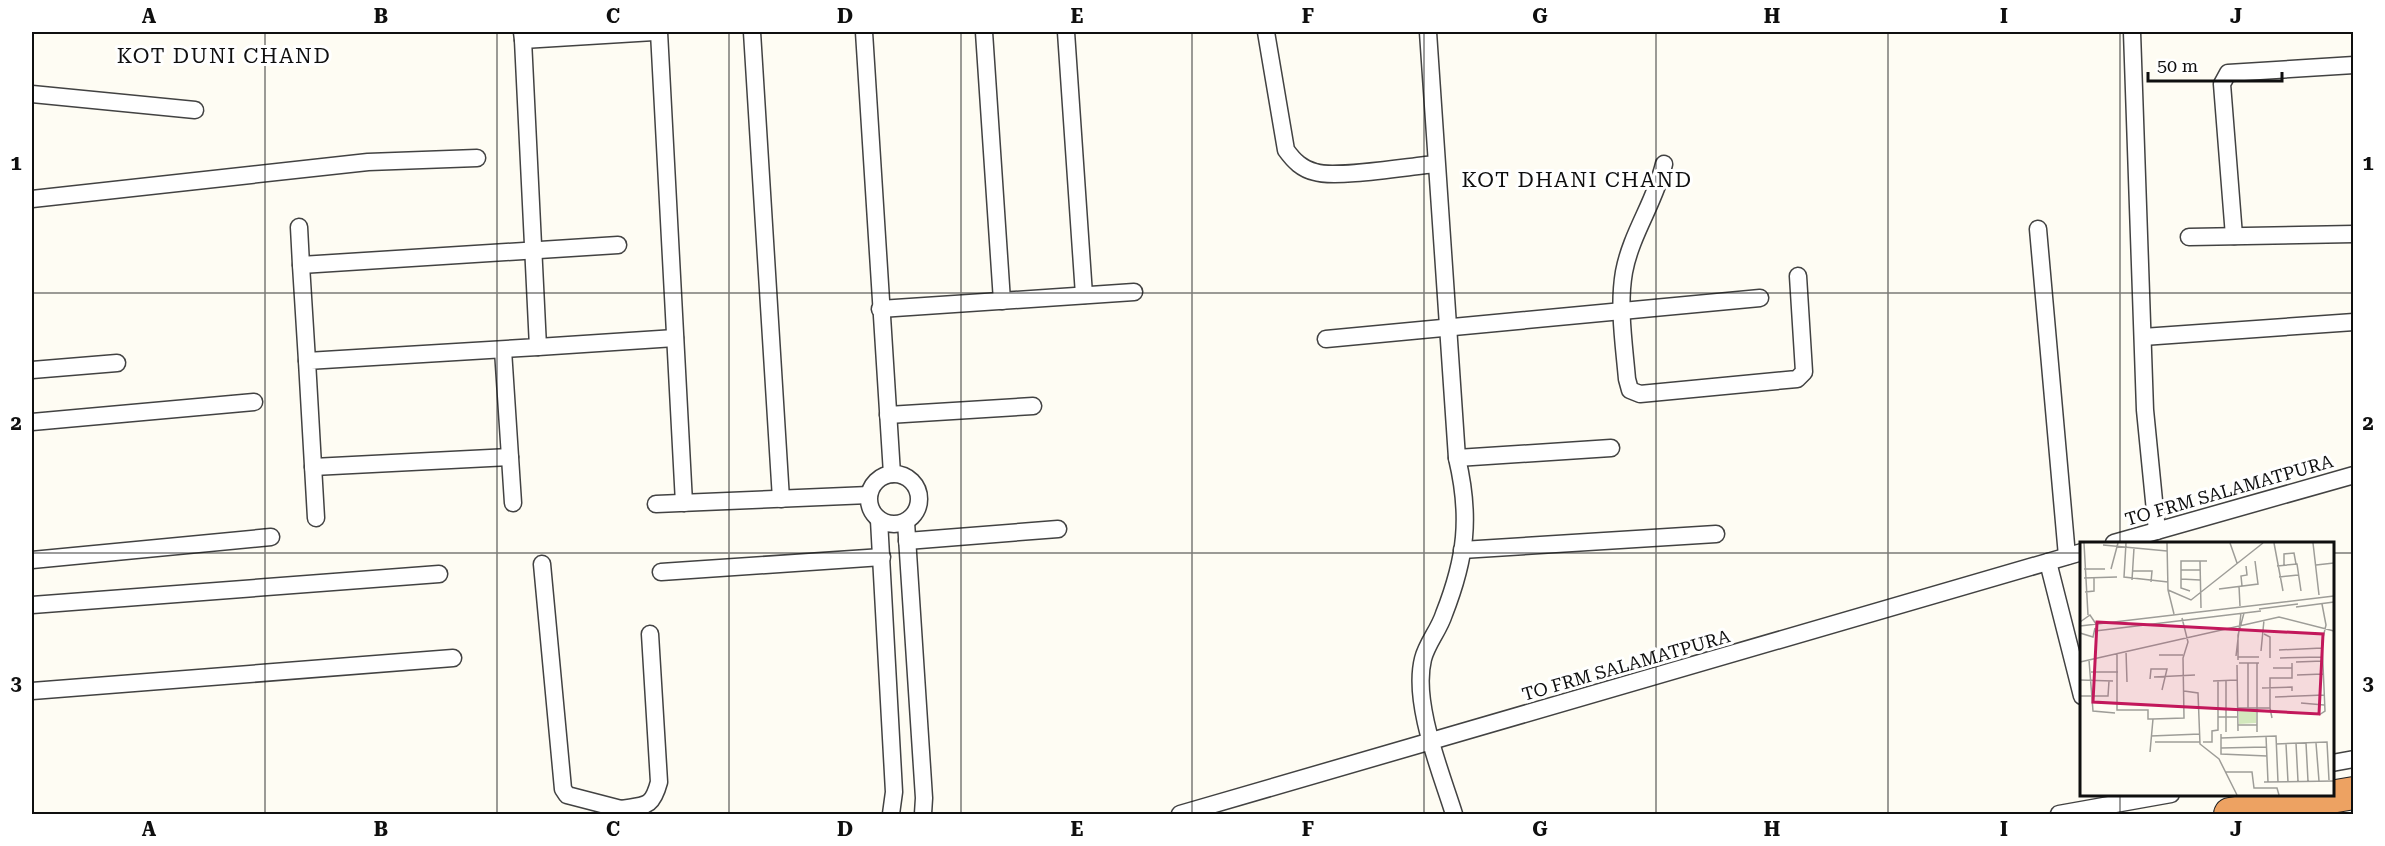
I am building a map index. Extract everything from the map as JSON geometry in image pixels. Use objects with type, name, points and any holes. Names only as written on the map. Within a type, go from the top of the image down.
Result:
[{"type":"highway","points":[[2230,814],[2354,794]]},
{"type":"street","points":[[538,348],[522,36],[654,32]]},
{"type":"street","points":[[659,32],[684,503]]},
{"type":"street","points":[[752,32],[781,499]]},
{"type":"street","points":[[864,32],[892,474]]},
{"type":"street","points":[[984,32],[1002,301]]},
{"type":"street","points":[[1066,32],[1084,296]]},
{"type":"street","points":[[1266,32],[1286,150],[1293,160],[1304,168],[1323,174],[1436,164]]},
{"type":"street","points":[[1428,32],[1457,458],[1467,510],[1462,550],[1444,616],[1423,660],[1423,703],[1454,814]]},
{"type":"street","points":[[2132,32],[2145,410],[2157,531]]},
{"type":"street","points":[[2234,236],[2222,84],[2228,73],[2354,65]]},
{"type":"street","points":[[32,94],[195,110]]},
{"type":"street","points":[[32,199],[368,162],[477,158]]},
{"type":"street","points":[[1664,164],[1659,183],[1642,215],[1624,271],[1622,311],[1627,379],[1630,390],[1640,394],[1797,379],[1804,372],[1798,276]]},
{"type":"street","points":[[299,226],[316,518]]},
{"type":"street","points":[[2038,229],[2075,554]]},
{"type":"street","points":[[2189,237],[2354,234]]},
{"type":"street","points":[[301,265],[618,244]]},
{"type":"street","points":[[880,309],[1134,292]]},
{"type":"street","points":[[1326,339],[1760,298]]},
{"type":"street","points":[[2143,337],[2354,322]]},
{"type":"street","points":[[307,361],[675,338]]},
{"type":"street","points":[[503,350],[513,503]]},
{"type":"street","points":[[32,370],[117,363]]},
{"type":"street","points":[[32,422],[255,402]]},
{"type":"street","points":[[888,415],[1034,406]]},
{"type":"street","points":[[1457,458],[1611,448]]},
{"type":"street","points":[[313,467],[510,457]]},
{"type":"street","points":[[892,474],[909,479],[918,493],[916,510],[906,522],[892,524],[879,520],[870,509],[869,495],[877,480],[892,474]]},
{"type":"street","name":"TO FRM SALAMATPURA","points":[[2118,542],[2354,475]]},
{"type":"street","points":[[656,504],[869,495]]},
{"type":"street","points":[[879,520],[894,792],[891,814]]},
{"type":"street","points":[[906,522],[924,798],[922,814]]},
{"type":"street","points":[[908,541],[1058,529]]},
{"type":"street","points":[[1462,550],[1716,534]]},
{"type":"street","points":[[32,560],[271,537]]},
{"type":"street","name":"TO FRM SALAMATPURA","points":[[1180,814],[2075,554]]},
{"type":"street","points":[[660,572],[882,557]]},
{"type":"street","points":[[2048,562],[2080,688]]},
{"type":"street","points":[[542,564],[563,789],[567,795],[621,812],[647,805],[654,800],[658,782],[650,633]]},
{"type":"street","points":[[32,605],[439,574]]},
{"type":"street","points":[[32,691],[453,658]]},
{"type":"street","points":[[2334,763],[2354,759]]},
{"type":"street","points":[[2059,814],[2165,795]]},
{"type":"district","name":"KOT DUNI CHAND","points":[[224,56]]},
{"type":"district","name":"KOT DHANI CHAND","points":[[1577,180]]}]
